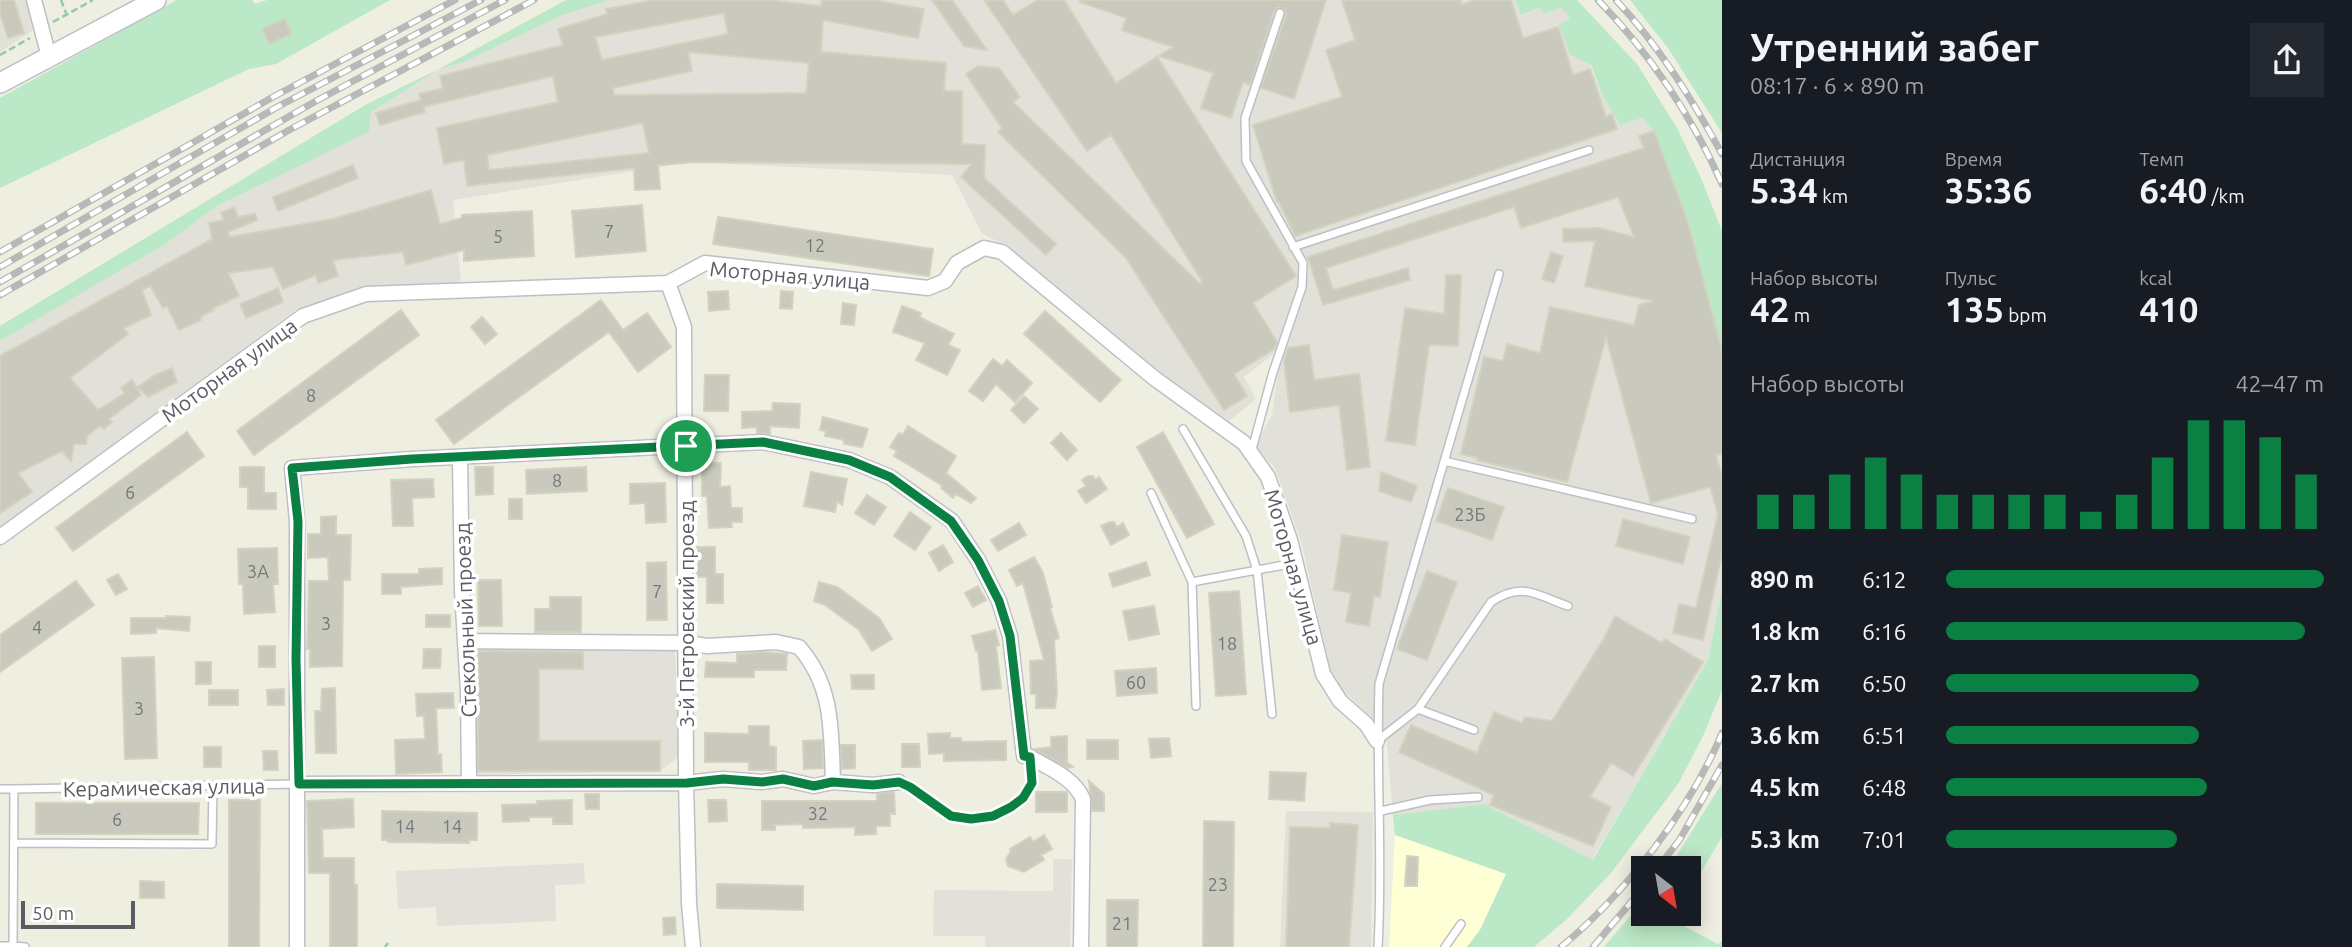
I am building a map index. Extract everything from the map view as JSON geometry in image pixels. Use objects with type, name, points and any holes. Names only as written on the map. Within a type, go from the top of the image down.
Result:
[{"type":"main road","points":[[0,83],[156,0]]},
{"type":"street","points":[[34,0],[49,57]]},
{"type":"street","name":"Моторная улица","points":[[0,537],[303,316],[366,295],[668,284],[705,263],[928,288],[945,281],[957,263],[984,248],[1002,252],[1154,378],[1244,443],[1268,478],[1295,563],[1323,674],[1340,701],[1366,723],[1377,741]]},
{"type":"street","name":"3-й Петровский проезд","points":[[668,284],[684,327],[687,783],[689,904],[693,947]]},
{"type":"street","points":[[297,947],[298,521],[292,468],[412,459],[763,442],[849,460],[890,477],[951,521],[978,560],[999,601],[1010,636],[1024,756],[1071,781],[1079,788],[1083,799],[1081,947]]},
{"type":"street","name":"Стекольный проезд","points":[[460,458],[468,783]]},
{"type":"street","points":[[466,642],[687,643],[707,646],[776,642],[799,647],[818,673],[828,699],[832,782]]},
{"type":"street","name":"Керамическая улица","points":[[299,784],[687,783],[723,779],[762,782],[783,779],[814,786],[832,782],[873,785],[899,782]]},
{"type":"lane","points":[[1251,453],[1273,372],[1302,287],[1303,264],[1246,161],[1245,118],[1280,13]]},
{"type":"lane","points":[[1293,247],[1589,150]]},
{"type":"lane","points":[[1378,947],[1381,894],[1381,811],[1377,741],[1379,684],[1499,274]]},
{"type":"lane","points":[[1183,429],[1246,536],[1257,570],[1272,714]]},
{"type":"lane","points":[[1444,461],[1692,519]]},
{"type":"lane","points":[[1151,493],[1192,582],[1196,706]]},
{"type":"lane","points":[[1192,582],[1295,563]]},
{"type":"lane","points":[[1377,741],[1418,709],[1491,602],[1504,593],[1522,589],[1568,607]]},
{"type":"lane","points":[[1418,709],[1474,730]]},
{"type":"lane","points":[[899,782],[951,816],[971,819],[993,816],[1023,798],[1032,783],[1030,757]]},
{"type":"lane","name":"Керамическая улица","points":[[0,789],[299,784]]},
{"type":"lane","points":[[14,843],[212,844],[213,786]]},
{"type":"lane","points":[[13,946],[14,789]]},
{"type":"lane","points":[[1381,811],[1430,800],[1478,797]]},
{"type":"lane","points":[[1445,947],[1461,924]]},
{"type":"lane","points":[[0,946],[25,947]]},
{"type":"path","points":[[61,0],[66,13],[93,0]]},
{"type":"shaded area","points":[[0,0],[28,0],[32,31],[0,52]]},
{"type":"shaded area","points":[[177,0],[252,0],[255,4],[267,0],[390,0],[276,64],[249,69],[0,188],[0,98]]},
{"type":"shaded area","points":[[566,0],[609,0],[560,16],[464,62],[439,69]]},
{"type":"shaded area","points":[[609,0],[1515,0],[1522,15],[1539,8],[1545,14],[1561,6],[1570,18],[1602,94],[1620,125],[1642,118],[1654,131],[1688,223],[1722,351],[1722,589],[1708,660],[1592,860],[1484,804],[1393,815],[1387,743],[1382,727],[1340,688],[1330,669],[1302,545],[1275,468],[1255,446],[1272,415],[1281,348],[1244,377],[1256,399],[1229,421],[1134,353],[1008,246],[982,234],[952,175],[691,162],[453,200],[461,283],[362,290],[297,309],[0,527],[0,341],[164,245],[217,206],[369,132],[371,112],[439,69],[464,62],[560,16]]},
{"type":"shaded area","points":[[1515,0],[1577,0],[1637,64],[1677,128],[1722,231],[1722,351],[1688,223],[1654,131],[1642,118],[1620,125],[1602,94],[1591,65],[1570,54],[1559,25],[1570,18],[1561,7],[1545,14],[1539,8],[1521,15]]},
{"type":"shaded area","points":[[1630,0],[1722,0],[1722,133],[1668,48]]},
{"type":"shaded area","points":[[439,69],[371,112],[369,132],[217,206],[164,245],[0,341],[0,326],[367,104]]},
{"type":"shaded area","points":[[1722,589],[1722,690],[1703,736],[1678,784],[1611,873],[1567,919],[1534,947],[1467,947],[1480,930],[1506,874],[1395,835],[1393,815],[1484,804],[1593,860],[1708,660]]},
{"type":"shaded area","points":[[470,648],[675,649],[680,756],[660,771],[475,775]]},
{"type":"shaded area","points":[[1722,783],[1722,837],[1701,872],[1701,856],[1676,856]]},
{"type":"shaded area","points":[[1286,811],[1373,812],[1371,947],[1280,947]]},
{"type":"shaded area","points":[[1395,835],[1507,873],[1480,930],[1467,947],[1389,947]]},
{"type":"shaded area","points":[[1053,859],[1072,859],[1070,947],[986,947],[985,936],[933,936],[934,890],[1053,891]]},
{"type":"shaded area","points":[[584,863],[585,884],[555,885],[556,921],[437,926],[436,907],[398,909],[396,871]]},
{"type":"shaded area","points":[[1631,915],[1631,926],[1684,926],[1718,944],[1722,941],[1722,947],[1604,947]]},
{"type":"building","points":[[0,0],[14,0],[24,33],[8,38],[0,13]]},
{"type":"building","points":[[654,0],[769,0],[821,6],[822,0],[873,0],[924,9],[918,38],[823,20],[821,52],[946,63],[944,91],[962,91],[962,144],[985,145],[984,178],[1056,244],[1046,255],[961,177],[972,164],[696,162],[658,165],[660,189],[635,190],[634,168],[467,186],[464,160],[444,164],[437,128],[558,102],[553,76],[423,107],[425,112],[380,125],[376,113],[421,100],[419,94],[443,88],[440,76],[563,45],[558,29],[607,14],[606,9]],"holes":[[[724,13],[728,34],[602,60],[595,37]],[[688,52],[809,63],[806,93],[614,95],[613,88],[692,71]],[[643,123],[649,153],[489,170],[487,155]]]},
{"type":"building","points":[[932,0],[952,0],[987,50],[964,46]]},
{"type":"building","points":[[984,0],[1003,0],[1013,15],[1038,0],[1064,0],[1116,83],[1157,57],[1296,276],[1253,303],[1277,342],[1274,349],[1234,374],[1247,396],[1224,410],[1126,258],[998,132],[1002,128],[966,74],[978,66],[999,68],[1020,97],[1013,102],[1200,284],[1202,281],[1111,135],[1087,151]]},
{"type":"building","points":[[1080,0],[1326,0],[1294,99],[1261,88],[1286,15],[1285,10],[1279,7],[1274,11],[1250,85],[1243,82],[1231,118],[1201,108],[1213,73],[1159,56],[1173,47],[1122,30],[1126,18]]},
{"type":"building","points":[[1342,0],[1460,0],[1461,5],[1475,0],[1511,0],[1523,38],[1558,27],[1573,75],[1590,69],[1606,117],[1612,114],[1617,129],[1295,236],[1277,202],[1253,125],[1342,97],[1326,50],[1355,40]]},
{"type":"building","points":[[285,19],[291,34],[269,44],[262,29]]},
{"type":"building","points":[[1654,131],[1688,223],[1722,351],[1722,454],[1716,455],[1722,476],[1722,554],[1703,640],[1673,633],[1679,604],[1696,608],[1718,514],[1710,487],[1651,503],[1606,337],[1567,482],[1461,454],[1484,357],[1503,361],[1507,344],[1540,353],[1550,307],[1634,325],[1639,305],[1653,301],[1585,286],[1595,241],[1563,242],[1563,229],[1599,228],[1634,237],[1618,197],[1521,228],[1514,207],[1326,268],[1333,290],[1408,268],[1410,280],[1323,305],[1308,257],[1644,148],[1639,136]]},
{"type":"building","points":[[353,165],[358,178],[278,211],[273,197]]},
{"type":"building","points":[[431,190],[440,224],[462,218],[462,215],[532,211],[534,256],[464,261],[464,250],[406,265],[403,252],[333,260],[338,276],[318,283],[316,275],[283,289],[273,267],[228,273],[239,296],[213,308],[214,310],[200,317],[201,320],[179,330],[167,306],[163,308],[150,286],[142,290],[151,315],[124,328],[128,334],[70,378],[98,410],[125,393],[121,388],[132,380],[141,395],[109,419],[112,422],[104,429],[100,426],[87,436],[86,444],[74,444],[71,461],[62,451],[18,473],[32,492],[0,513],[0,356],[212,239],[209,223],[224,220],[221,213],[234,207],[238,217],[255,214],[257,220],[228,232],[229,237],[333,219]]},
{"type":"building","points":[[642,205],[646,251],[576,257],[572,211]]},
{"type":"building","points":[[718,217],[933,249],[929,276],[713,244]]},
{"type":"building","points":[[1551,252],[1563,256],[1554,283],[1542,279]]},
{"type":"building","points":[[1446,275],[1461,275],[1458,346],[1429,345],[1415,445],[1386,441],[1405,308],[1444,314]]},
{"type":"building","points":[[278,288],[283,302],[246,318],[240,304]]},
{"type":"building","points":[[728,291],[729,309],[709,311],[708,292]]},
{"type":"building","points":[[781,291],[793,292],[792,309],[780,308]]},
{"type":"building","points":[[601,300],[623,330],[647,313],[671,347],[638,372],[609,332],[454,444],[436,420]]},
{"type":"building","points":[[843,303],[856,305],[854,325],[841,324]]},
{"type":"building","points":[[902,306],[921,313],[919,317],[954,334],[948,345],[960,350],[947,375],[916,360],[925,343],[893,332]]},
{"type":"building","points":[[401,310],[419,335],[254,455],[237,431]]},
{"type":"building","points":[[1045,311],[1121,380],[1100,402],[1024,334]]},
{"type":"building","points":[[482,317],[497,334],[485,344],[471,327]]},
{"type":"building","points":[[1309,345],[1314,380],[1359,374],[1370,467],[1347,470],[1339,405],[1290,412],[1284,360],[1288,348]]},
{"type":"building","points":[[993,359],[1002,366],[1007,360],[1032,383],[1015,402],[996,384],[983,401],[969,391]]},
{"type":"building","points":[[172,368],[177,382],[148,397],[138,387],[155,375]]},
{"type":"building","points":[[705,375],[729,375],[728,411],[704,411]]},
{"type":"building","points":[[1024,396],[1038,409],[1024,423],[1011,410]]},
{"type":"building","points":[[773,403],[800,404],[799,428],[770,426],[770,434],[757,433],[757,427],[742,428],[742,412],[772,411]]},
{"type":"building","points":[[823,417],[868,429],[862,447],[844,444],[844,440],[825,436],[826,431],[820,430]]},
{"type":"building","points":[[908,426],[956,456],[946,473],[976,498],[971,503],[956,494],[953,498],[941,488],[943,486],[894,456],[897,451],[890,447],[899,433],[903,435]]},
{"type":"building","points":[[187,432],[204,456],[73,551],[56,528]]},
{"type":"building","points":[[1163,432],[1214,524],[1187,538],[1137,447]]},
{"type":"building","points":[[1061,433],[1077,450],[1067,460],[1051,443]]},
{"type":"building","points":[[702,463],[721,463],[720,487],[730,486],[731,508],[742,508],[742,522],[731,522],[732,527],[709,528],[707,496],[702,496]]},
{"type":"building","points":[[240,467],[264,467],[264,493],[276,493],[276,509],[248,509],[248,487],[240,487]]},
{"type":"building","points":[[475,467],[493,467],[493,494],[476,495]]},
{"type":"building","points":[[586,467],[587,491],[527,494],[526,470]]},
{"type":"building","points":[[811,472],[847,479],[842,505],[837,501],[835,512],[804,506]]},
{"type":"building","points":[[1381,472],[1417,486],[1411,502],[1379,491]]},
{"type":"building","points":[[1093,476],[1095,480],[1099,477],[1107,489],[1086,503],[1078,491],[1086,486],[1082,480]]},
{"type":"building","points":[[433,479],[434,497],[412,498],[413,526],[393,526],[391,480]]},
{"type":"building","points":[[665,483],[666,522],[646,523],[645,503],[630,504],[630,484]]},
{"type":"building","points":[[1448,488],[1504,507],[1492,540],[1436,521]]},
{"type":"building","points":[[867,495],[886,507],[874,525],[855,513]]},
{"type":"building","points":[[509,499],[522,499],[522,519],[509,519]]},
{"type":"building","points":[[910,512],[931,527],[915,550],[894,536]]},
{"type":"building","points":[[336,516],[336,535],[351,535],[350,580],[343,580],[342,666],[310,667],[310,649],[307,649],[309,581],[329,581],[328,557],[308,558],[308,534],[321,534],[321,517]]},
{"type":"building","points":[[1623,519],[1690,537],[1683,564],[1616,546]]},
{"type":"building","points":[[1114,522],[1117,527],[1123,523],[1129,535],[1111,545],[1101,526]]},
{"type":"building","points":[[1019,523],[1026,535],[998,551],[991,540]]},
{"type":"building","points":[[1342,535],[1388,542],[1380,597],[1374,596],[1369,626],[1346,622],[1351,593],[1334,590]]},
{"type":"building","points":[[943,545],[953,562],[939,571],[929,553]]},
{"type":"building","points":[[697,547],[715,547],[715,574],[723,574],[723,603],[707,603],[707,577],[697,577]]},
{"type":"building","points":[[277,548],[278,584],[273,584],[275,612],[244,614],[243,584],[239,584],[238,549]]},
{"type":"building","points":[[1034,557],[1043,573],[1059,638],[1054,640],[1057,693],[1055,708],[1036,708],[1036,694],[1031,694],[1030,661],[1044,660],[1023,583],[1017,586],[1009,570]]},
{"type":"building","points":[[666,562],[667,620],[647,620],[647,563]]},
{"type":"building","points":[[1146,562],[1150,575],[1113,587],[1109,574]]},
{"type":"building","points":[[442,568],[442,584],[401,587],[401,594],[382,594],[382,574],[419,574],[419,569]]},
{"type":"building","points":[[1427,571],[1457,582],[1427,660],[1397,649]]},
{"type":"building","points":[[118,574],[127,589],[116,595],[107,580]]},
{"type":"building","points":[[478,580],[501,580],[502,626],[479,626]]},
{"type":"building","points":[[76,581],[94,605],[0,672],[0,635]]},
{"type":"building","points":[[819,582],[837,587],[879,618],[892,639],[872,651],[859,630],[825,605],[814,601]]},
{"type":"building","points":[[978,586],[986,600],[973,607],[965,593]]},
{"type":"building","points":[[1239,591],[1246,694],[1216,696],[1209,593]]},
{"type":"building","points":[[550,597],[581,597],[581,632],[535,632],[535,609],[550,609]]},
{"type":"building","points":[[1154,606],[1159,634],[1129,640],[1123,611]]},
{"type":"building","points":[[426,615],[450,615],[450,627],[426,627]]},
{"type":"building","points":[[1615,616],[1662,643],[1665,639],[1703,662],[1633,776],[1611,763],[1590,797],[1611,807],[1593,846],[1490,805],[1494,795],[1399,752],[1411,725],[1477,753],[1494,712],[1522,723],[1525,717],[1552,721]]},
{"type":"building","points":[[190,617],[189,631],[156,628],[156,633],[131,634],[131,618]]},
{"type":"building","points":[[995,630],[999,645],[996,646],[1001,688],[982,690],[978,651],[972,636]]},
{"type":"building","points":[[259,646],[275,646],[275,667],[259,667]]},
{"type":"building","points":[[424,649],[441,649],[440,668],[423,668]]},
{"type":"building","points":[[478,651],[583,652],[583,669],[539,669],[539,741],[660,741],[660,771],[478,771]]},
{"type":"building","points":[[737,654],[787,654],[786,670],[754,670],[754,677],[705,677],[706,662],[737,663]]},
{"type":"building","points":[[154,657],[157,758],[125,759],[122,658]]},
{"type":"building","points":[[196,662],[211,662],[211,684],[196,684]]},
{"type":"building","points":[[1156,668],[1157,693],[1117,696],[1115,671]]},
{"type":"building","points":[[851,675],[874,675],[874,689],[852,689]]},
{"type":"building","points":[[335,688],[336,753],[316,753],[315,711],[321,711],[322,689]]},
{"type":"building","points":[[284,689],[284,705],[268,705],[267,690]]},
{"type":"building","points":[[209,690],[238,690],[238,705],[209,705]]},
{"type":"building","points":[[453,693],[454,708],[436,708],[438,755],[441,754],[442,772],[396,774],[395,740],[425,739],[424,716],[417,716],[416,694]]},
{"type":"building","points":[[749,726],[769,726],[769,746],[776,747],[776,770],[749,770],[749,762],[705,762],[705,733],[749,734]]},
{"type":"building","points":[[950,733],[950,738],[961,738],[962,742],[1006,741],[1006,760],[944,761],[944,753],[929,754],[928,734]]},
{"type":"building","points":[[1067,736],[1067,760],[1064,760],[1073,767],[1068,768],[1035,749],[1051,747],[1051,737]]},
{"type":"building","points":[[1169,738],[1171,756],[1151,758],[1149,739]]},
{"type":"building","points":[[822,740],[823,768],[804,769],[803,741]]},
{"type":"building","points":[[1087,740],[1118,740],[1118,759],[1087,759]]},
{"type":"building","points":[[902,744],[919,744],[920,767],[902,767]]},
{"type":"building","points":[[841,745],[855,745],[855,768],[842,769]]},
{"type":"building","points":[[204,747],[221,747],[221,767],[204,767]]},
{"type":"building","points":[[263,751],[277,751],[278,770],[264,770]]},
{"type":"building","points":[[1270,772],[1306,773],[1304,801],[1269,799]]},
{"type":"building","points":[[1089,781],[1104,794],[1104,811],[1092,811]]},
{"type":"building","points":[[894,792],[895,814],[890,814],[890,826],[876,826],[876,834],[855,835],[855,827],[803,828],[803,824],[775,825],[775,830],[762,830],[762,801],[877,801],[877,794]]},
{"type":"building","points":[[1036,792],[1067,792],[1067,812],[1036,812]]},
{"type":"building","points":[[585,794],[599,794],[599,809],[586,809]]},
{"type":"building","points":[[353,799],[354,827],[322,829],[323,858],[354,858],[357,947],[330,947],[330,873],[309,873],[307,801]]},
{"type":"building","points":[[229,800],[260,800],[259,947],[229,947]]},
{"type":"building","points":[[572,800],[572,824],[553,824],[553,817],[529,817],[529,821],[503,822],[502,805]]},
{"type":"building","points":[[708,800],[726,800],[727,821],[709,822]]},
{"type":"building","points":[[36,803],[199,803],[198,834],[36,834]]},
{"type":"building","points":[[382,811],[477,813],[477,840],[469,840],[469,843],[388,842],[382,840]]},
{"type":"building","points":[[1204,821],[1234,822],[1233,947],[1203,947]]},
{"type":"building","points":[[1330,823],[1358,825],[1349,947],[1286,947],[1290,827],[1330,828]]},
{"type":"building","points":[[1044,835],[1052,849],[1041,855],[1044,860],[1024,872],[1008,866],[1006,859],[1010,849],[1030,837],[1033,842]]},
{"type":"building","points":[[1407,856],[1418,857],[1417,886],[1405,886]]},
{"type":"building","points":[[140,881],[164,882],[164,898],[140,898]]},
{"type":"building","points":[[717,884],[803,886],[803,910],[717,908]]},
{"type":"building","points":[[1107,900],[1138,900],[1137,947],[1107,947]]},
{"type":"building","points":[[675,917],[676,934],[664,935],[663,918]]},
{"type":"railway","points":[[0,252],[273,97],[455,0]]},
{"type":"railway","points":[[0,267],[279,106],[481,0]]},
{"type":"railway","points":[[0,282],[316,101],[505,0]]},
{"type":"railway","points":[[0,295],[291,129],[534,0]]},
{"type":"railway","points":[[1598,0],[1635,41],[1668,87],[1698,135],[1722,184]]},
{"type":"railway","points":[[1616,0],[1674,74],[1722,154]]},
{"type":"railway","points":[[1561,947],[1609,902],[1654,849],[1692,791],[1722,733]]},
{"type":"railway","points":[[1667,856],[1680,839],[1722,765]]},
{"type":"railway","points":[[1593,947],[1631,902]]},
{"type":"route","points":[[763,442],[849,460],[890,477],[951,521],[978,560],[999,601],[1010,636],[1024,756],[1030,757],[1032,783],[1023,798],[993,816],[971,819],[951,816],[926,797],[899,782],[873,785],[832,782],[814,786],[783,779],[762,782],[723,779],[687,783],[299,784],[296,659],[298,521],[292,468],[412,459],[686,446],[763,442]]}]
